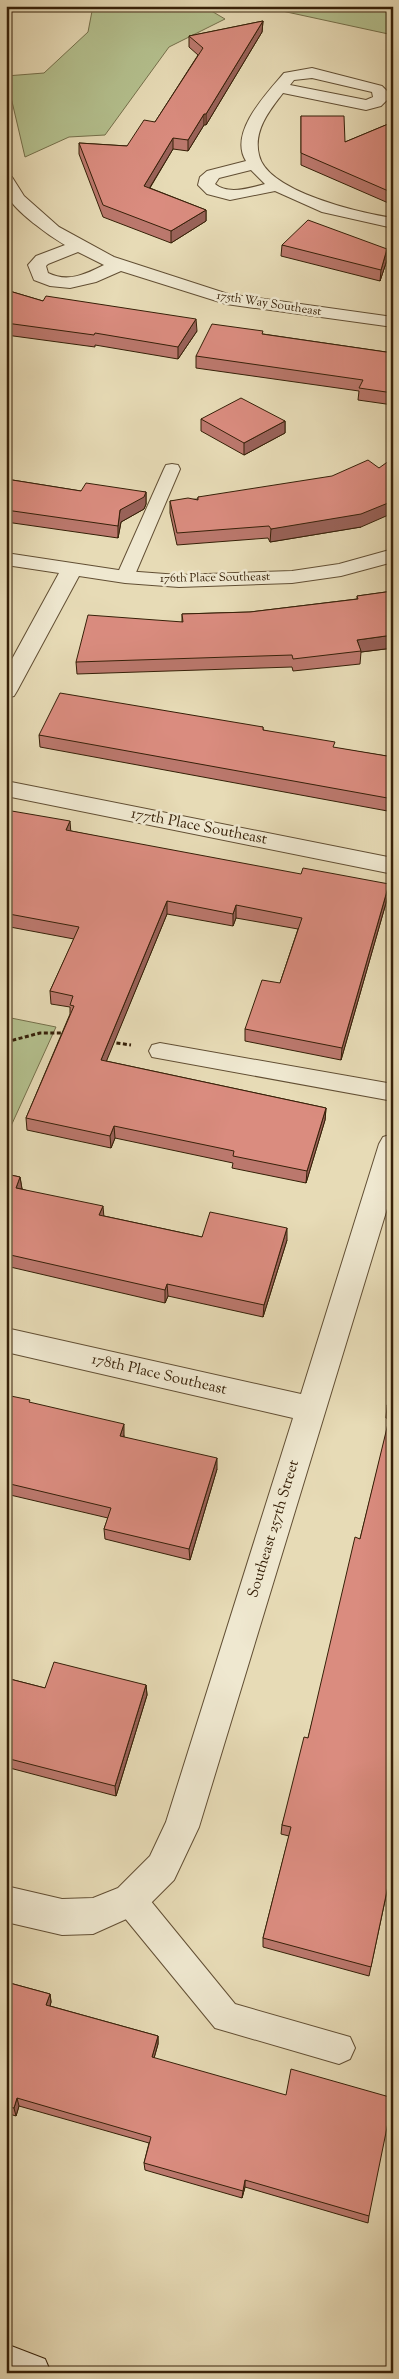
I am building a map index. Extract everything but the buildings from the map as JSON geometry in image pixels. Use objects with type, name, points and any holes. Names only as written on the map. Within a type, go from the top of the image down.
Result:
[{"type":"street","points":[[280,88],[353,104],[375,103],[381,98],[381,93],[377,88],[312,73],[289,76],[280,88],[256,122],[250,137],[249,150],[255,164],[264,177],[277,186],[354,217],[393,223]]},
{"type":"street","points":[[255,164],[214,174],[208,177],[206,185],[215,192],[231,194],[277,186]]},
{"type":"street","name":"175th Way Southeast","points":[[6,180],[18,199],[53,231],[119,265],[226,299],[393,322]]},
{"type":"street","points":[[79,245],[42,260],[37,265],[40,276],[55,282],[76,283],[85,281],[119,265]]},
{"type":"street","name":"176th Place Southeast","points":[[6,559],[125,577],[179,581],[292,577],[341,570],[393,555]]},
{"type":"street","points":[[6,691],[72,569]]},
{"type":"street","name":"177th Place Southeast","points":[[6,788],[393,866]]},
{"type":"street","name":"Southeast 257th Street","points":[[130,1900],[162,1868],[182,1827],[393,1144]]},
{"type":"street","name":"178th Place Southeast","points":[[6,1340],[311,1409]]},
{"type":"street","points":[[6,1904],[62,1918],[92,1916],[130,1900]]},
{"type":"street","points":[[6,2364],[30,2373]]},
{"type":"lane","points":[[125,577],[172,469]]},
{"type":"lane","points":[[160,1051],[393,1093]]},
{"type":"lane","points":[[130,1900],[226,2017],[339,2048]]},
{"type":"path","points":[[6,1042],[40,1033],[72,1035]]},
{"type":"path","points":[[102,1040],[160,1051]]},
{"type":"green space","points":[[93,6],[203,6],[225,19],[169,47],[105,135],[69,137],[25,157],[6,76],[44,73],[88,32]]},
{"type":"green space","points":[[259,6],[393,6],[393,35]]},
{"type":"green space","points":[[6,1017],[56,1027],[6,1137]]}]
